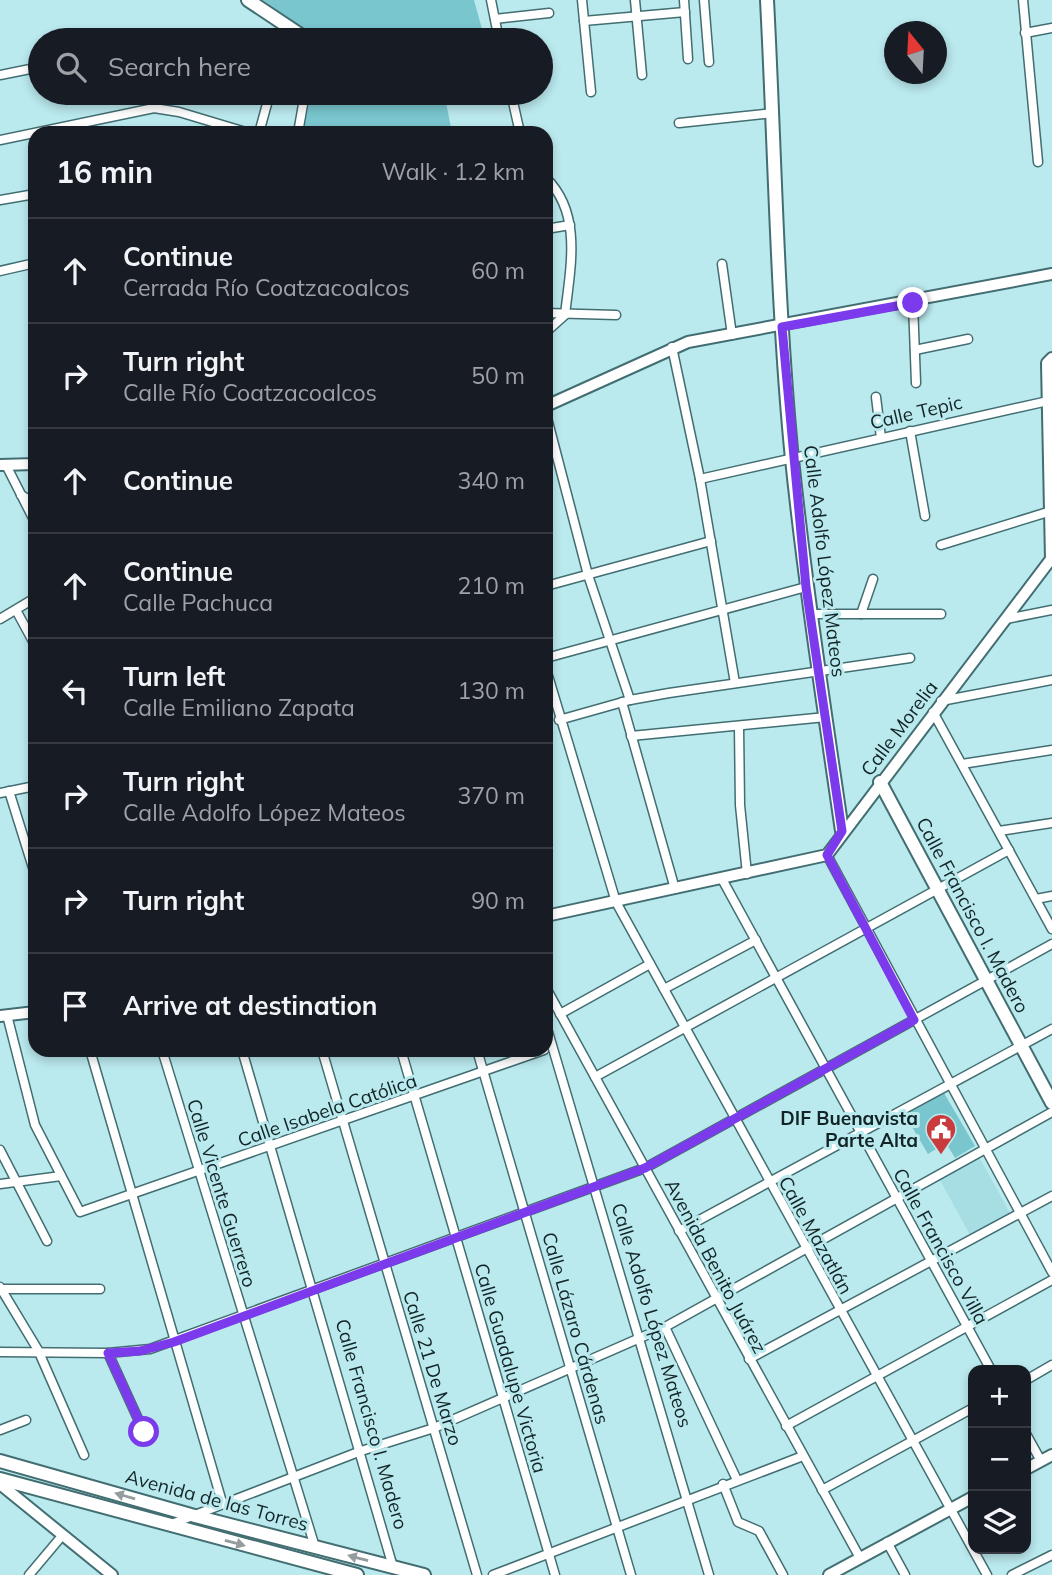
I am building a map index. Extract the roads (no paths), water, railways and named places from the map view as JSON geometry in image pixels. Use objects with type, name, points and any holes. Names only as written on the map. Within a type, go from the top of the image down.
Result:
[{"type":"main road","points":[[248,0],[279,28]]},
{"type":"main road","name":"Calle Adolfo López Mateos","points":[[767,0],[782,327],[792,458],[806,587],[842,831]]},
{"type":"main road","name":"Calle Francisco I. Madero","points":[[880,782],[1052,1103]]},
{"type":"main road","name":"Avenida de las Torres","points":[[0,1461],[191,1515],[424,1575]]},
{"type":"main road","name":"Avenida de las Torres","points":[[0,1479],[357,1575]]},
{"type":"street","points":[[491,0],[497,28]]},
{"type":"street","points":[[582,0],[591,92]]},
{"type":"street","points":[[635,0],[642,75]]},
{"type":"street","points":[[684,0],[688,59]]},
{"type":"street","points":[[704,0],[709,62]]},
{"type":"street","points":[[1023,0],[1038,162]]},
{"type":"street","points":[[584,21],[685,12]]},
{"type":"street","points":[[495,19],[549,13]]},
{"type":"street","points":[[1025,33],[1052,29]]},
{"type":"street","points":[[2,76],[28,70]]},
{"type":"street","points":[[261,126],[267,105]]},
{"type":"street","points":[[299,126],[303,105]]},
{"type":"street","points":[[514,105],[518,126]]},
{"type":"street","points":[[84,126],[154,108],[179,112],[226,126]]},
{"type":"street","points":[[679,123],[773,113]]},
{"type":"street","points":[[0,140],[28,136]]},
{"type":"street","points":[[553,187],[559,194],[573,245],[565,315],[553,326]]},
{"type":"street","points":[[0,200],[28,195]]},
{"type":"street","points":[[553,228],[569,225]]},
{"type":"street","points":[[722,264],[732,335]]},
{"type":"street","points":[[0,271],[28,265]]},
{"type":"street","points":[[553,403],[672,347],[913,303],[1052,274]]},
{"type":"street","points":[[913,303],[916,383]]},
{"type":"street","points":[[553,314],[616,314]]},
{"type":"street","points":[[915,350],[968,339]]},
{"type":"street","points":[[672,347],[700,479],[735,683]]},
{"type":"street","points":[[1050,359],[1048,401],[1051,559]]},
{"type":"street","points":[[876,397],[881,438]]},
{"type":"street","name":"Calle Tepic","points":[[700,479],[1048,401]]},
{"type":"street","points":[[910,431],[925,516]]},
{"type":"street","points":[[553,441],[588,575],[611,640],[626,701],[631,737],[676,889]]},
{"type":"street","points":[[28,464],[3,465],[28,508]]},
{"type":"street","points":[[21,495],[28,499]]},
{"type":"street","points":[[942,545],[1051,511]]},
{"type":"street","points":[[553,584],[711,541]]},
{"type":"street","name":"Calle Morelia","points":[[827,855],[842,831],[1051,559]]},
{"type":"street","points":[[862,614],[873,579]]},
{"type":"street","points":[[553,656],[806,587]]},
{"type":"street","points":[[0,605],[3,617],[28,602]]},
{"type":"street","points":[[16,610],[28,632]]},
{"type":"street","points":[[1006,619],[1052,610]]},
{"type":"street","points":[[810,614],[941,614]]},
{"type":"street","points":[[559,720],[626,701],[910,657]]},
{"type":"street","points":[[941,701],[1052,680]]},
{"type":"street","name":"Calle Mazatlán","points":[[553,696],[616,902],[839,1311],[987,1575]]},
{"type":"street","points":[[933,712],[1052,929]]},
{"type":"street","points":[[631,737],[826,717]]},
{"type":"street","points":[[740,727],[740,805],[747,874]]},
{"type":"street","points":[[962,764],[1052,750]]},
{"type":"street","points":[[28,787],[4,792],[28,855]]},
{"type":"street","points":[[999,831],[1052,823]]},
{"type":"street","points":[[595,1077],[1009,850]]},
{"type":"street","points":[[553,915],[827,855],[1052,1272]]},
{"type":"street","name":"Calle Francisco Villa","points":[[722,879],[988,1365]]},
{"type":"street","points":[[1036,899],[1052,897]]},
{"type":"street","points":[[664,989],[756,940]]},
{"type":"street","points":[[0,1352],[38,1350],[108,1353],[140,1351],[174,1342],[645,1168],[1052,944]]},
{"type":"street","points":[[560,1013],[650,964]]},
{"type":"street","name":"Avenida Benito Juárez","points":[[553,1000],[716,1301],[860,1558]]},
{"type":"street","points":[[0,1184],[61,1176],[35,1125],[2,1015],[28,1013]]},
{"type":"street","points":[[679,1231],[1052,1029]]},
{"type":"street","points":[[92,1057],[222,1502]]},
{"type":"street","name":"Calle Vicente Guerrero","points":[[164,1057],[315,1546]]},
{"type":"street","name":"Calle Francisco I. Madero","points":[[244,1057],[393,1567]]},
{"type":"street","name":"Calle 21 De Marzo","points":[[324,1057],[477,1575]]},
{"type":"street","name":"Calle Guadalupe Victoria","points":[[403,1057],[555,1575]]},
{"type":"street","name":"Calle Lázaro Cárdenas","points":[[479,1057],[631,1575]]},
{"type":"street","name":"Calle Isabela Católica","points":[[61,1176],[80,1212],[524,1057]]},
{"type":"street","name":"Calle Adolfo López Mateos","points":[[550,1057],[594,1187],[709,1575]]},
{"type":"street","points":[[169,1525],[293,1475],[434,1428],[666,1328],[1052,1112]]},
{"type":"street","points":[[0,1150],[47,1241]]},
{"type":"street","points":[[749,1359],[1052,1196]]},
{"type":"street","points":[[786,1426],[1052,1280]]},
{"type":"street","points":[[0,1288],[100,1289]]},
{"type":"street","points":[[0,1288],[38,1350],[84,1455]]},
{"type":"street","name":"Calle Adolfo López Mateos","points":[[666,1328],[737,1480]]},
{"type":"street","points":[[108,1353],[144,1432]]},
{"type":"street","points":[[1031,1377],[1052,1365]]},
{"type":"street","points":[[822,1490],[968,1411]]},
{"type":"street","points":[[0,1430],[26,1420]]},
{"type":"street","points":[[1031,1440],[1048,1460],[1031,1467]]},
{"type":"street","points":[[493,1575],[723,1484],[803,1456]]},
{"type":"street","points":[[0,1484],[61,1537],[112,1575]]},
{"type":"street","points":[[723,1484],[738,1522],[759,1531],[783,1575]]},
{"type":"street","points":[[830,1575],[968,1500]]},
{"type":"street","points":[[29,1575],[61,1537]]},
{"type":"street","points":[[887,1542],[905,1575]]},
{"type":"street","points":[[1012,1575],[1052,1555]]},
{"type":"place","name":"DIF Buenavista Parte Alta","points":[[941,1156]]}]
